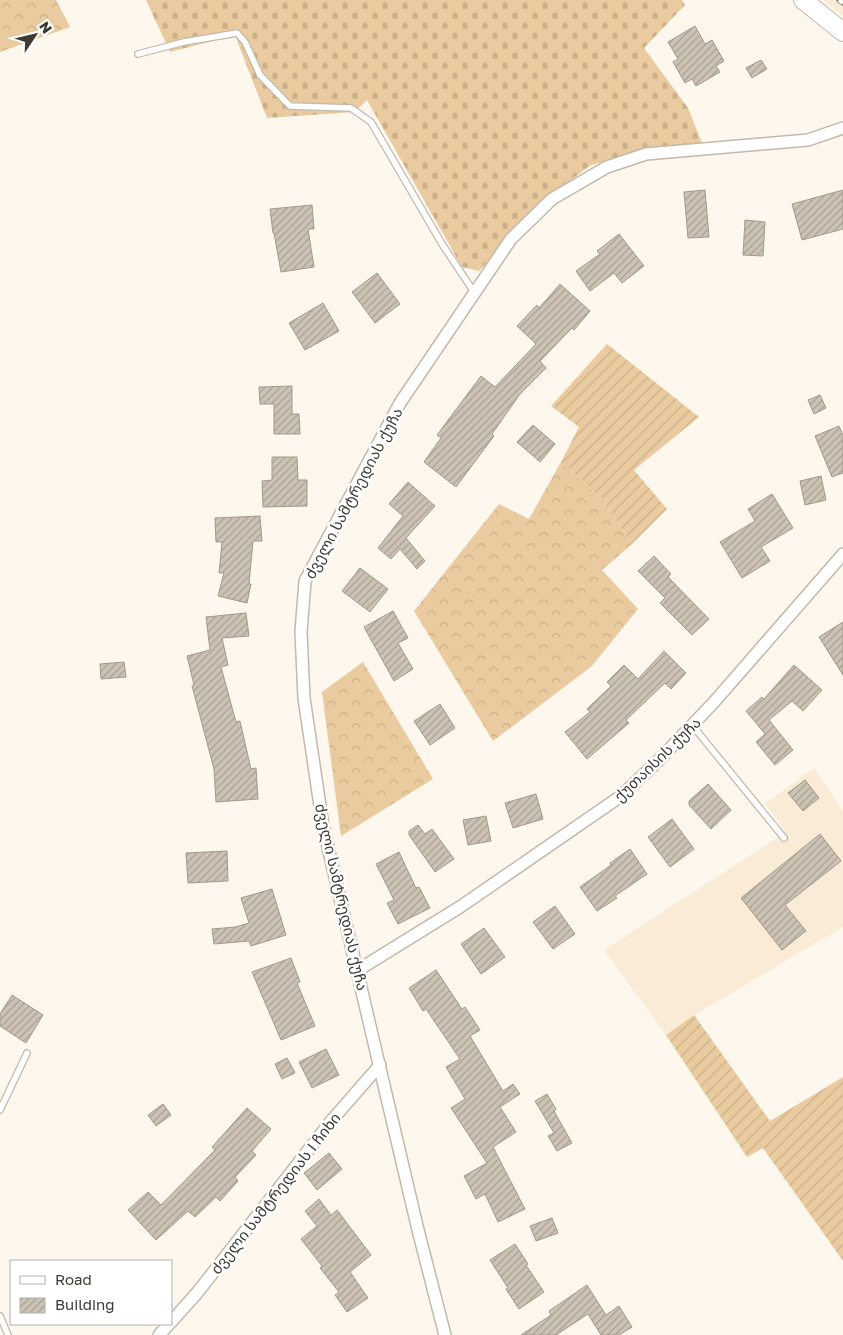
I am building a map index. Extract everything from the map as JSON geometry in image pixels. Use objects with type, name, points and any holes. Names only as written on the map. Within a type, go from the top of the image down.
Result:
[{"type":"main road","points":[[803,0],[843,32]]},
{"type":"street","name":"ძველი სამტრედიას ქუჩა","points":[[445,1335],[418,1230],[323,826],[304,698],[300,632],[305,581],[400,403],[511,239],[552,199],[607,167],[646,154],[808,140],[843,128]]},
{"type":"street","name":"ქუთაისის ქუჩა","points":[[358,970],[460,907],[621,796],[692,725],[843,554]]},
{"type":"street","name":"ძველი სამტრედიას I ჩიხი","points":[[172,1321],[197,1293],[332,1120],[380,1065]]},
{"type":"street","name":"ძველი სამტრედიას I ჩიხი","points":[[159,1335],[168,1325]]},
{"type":"lane","points":[[138,54],[184,42],[237,33],[245,42],[260,75],[290,106],[351,108],[371,122],[442,244],[474,292]]},
{"type":"lane","points":[[692,725],[784,838]]},
{"type":"lane","points":[[0,1110],[27,1053]]},
{"type":"lane","points":[[0,1316],[8,1335]]},
{"type":"shaded area","points":[[823,0],[843,0],[843,16]]},
{"type":"shaded area","points":[[814,768],[843,811],[843,927],[694,1015],[666,1035],[604,950],[786,832],[765,804]]},
{"type":"green space","points":[[0,0],[56,0],[70,27],[0,52]]},
{"type":"green space","points":[[146,0],[682,0],[685,5],[644,48],[688,108],[702,143],[662,148],[591,165],[549,196],[479,271],[462,267],[367,100],[354,112],[267,118],[235,35],[170,52]]},
{"type":"green space","points":[[607,344],[699,417],[634,470],[667,509],[632,544],[602,499],[561,462],[579,427],[551,406]]},
{"type":"green space","points":[[561,462],[602,499],[632,544],[602,570],[638,609],[592,666],[493,741],[414,611],[499,504],[529,519]]},
{"type":"green space","points":[[363,662],[433,779],[341,836],[322,692]]},
{"type":"green space","points":[[694,1015],[770,1121],[843,1077],[843,1261],[763,1148],[747,1157],[666,1035]]},
{"type":"building","points":[[695,26],[705,44],[712,40],[724,61],[716,66],[720,72],[696,86],[692,79],[685,83],[673,62],[678,59],[668,42]]},
{"type":"building","points":[[761,60],[767,69],[752,78],[746,68]]},
{"type":"building","points":[[705,190],[709,237],[688,238],[684,192]]},
{"type":"building","points":[[843,190],[843,229],[802,240],[792,204]]},
{"type":"building","points":[[312,205],[314,229],[308,229],[314,267],[281,272],[270,209]]},
{"type":"building","points":[[745,220],[765,222],[763,256],[743,255]]},
{"type":"building","points":[[619,234],[644,266],[622,283],[614,273],[590,291],[576,271],[600,254],[597,251]]},
{"type":"building","points":[[377,273],[400,304],[375,323],[352,292]]},
{"type":"building","points":[[560,284],[590,311],[574,330],[572,328],[540,361],[546,368],[520,394],[492,434],[494,436],[456,487],[424,462],[441,438],[437,435],[481,376],[495,387],[536,344],[517,326],[537,305],[539,308]]},
{"type":"building","points":[[323,303],[339,331],[305,350],[289,323]]},
{"type":"building","points":[[292,386],[292,414],[299,414],[300,434],[274,434],[274,404],[260,404],[259,387]]},
{"type":"building","points":[[820,395],[826,408],[814,414],[808,400]]},
{"type":"building","points":[[533,425],[555,444],[540,462],[517,442]]},
{"type":"building","points":[[839,426],[843,435],[843,473],[832,477],[815,436]]},
{"type":"building","points":[[272,457],[297,457],[298,480],[307,480],[307,506],[263,507],[262,481],[272,480]]},
{"type":"building","points":[[821,476],[826,500],[805,505],[800,481]]},
{"type":"building","points":[[408,482],[435,506],[406,538],[425,561],[417,569],[400,549],[391,559],[378,548],[403,516],[389,504]]},
{"type":"building","points":[[772,494],[793,528],[761,547],[770,561],[742,578],[720,542],[755,521],[748,509]]},
{"type":"building","points":[[260,516],[262,541],[253,541],[249,584],[251,584],[247,603],[218,596],[224,573],[219,573],[222,542],[216,542],[215,518]]},
{"type":"building","points":[[654,556],[671,574],[668,577],[709,619],[692,635],[660,603],[665,598],[638,571]]},
{"type":"building","points":[[360,568],[388,589],[370,612],[342,591]]},
{"type":"building","points":[[393,611],[408,638],[398,643],[413,669],[394,681],[364,627]]},
{"type":"building","points":[[246,613],[249,636],[222,638],[228,665],[221,667],[236,722],[240,721],[251,769],[256,768],[258,799],[216,802],[214,769],[192,686],[194,685],[187,656],[210,650],[206,617]]},
{"type":"building","points":[[843,622],[843,675],[819,637]]},
{"type":"building","points":[[664,651],[686,673],[671,689],[665,683],[626,720],[629,723],[587,759],[565,732],[590,712],[587,709],[611,686],[607,682],[624,665],[638,679]]},
{"type":"building","points":[[124,662],[126,677],[101,679],[100,664]]},
{"type":"building","points":[[794,665],[822,690],[803,711],[792,701],[769,720],[793,750],[775,765],[756,742],[765,734],[746,711],[762,697],[764,699]]},
{"type":"building","points":[[440,704],[455,728],[430,745],[414,721]]},
{"type":"building","points":[[805,780],[819,798],[803,811],[788,793]]},
{"type":"building","points":[[708,784],[731,810],[711,829],[689,805],[689,801]]},
{"type":"building","points":[[536,794],[543,819],[513,828],[505,803]]},
{"type":"building","points":[[486,816],[491,841],[468,845],[463,820]]},
{"type":"building","points":[[672,819],[694,849],[670,867],[648,837]]},
{"type":"building","points":[[418,825],[425,834],[432,829],[454,859],[435,872],[409,835],[409,831]]},
{"type":"building","points":[[820,834],[841,861],[785,905],[806,931],[782,950],[741,898]]},
{"type":"building","points":[[630,849],[647,874],[597,911],[580,887]]},
{"type":"building","points":[[227,851],[228,881],[188,883],[186,853]]},
{"type":"building","points":[[399,852],[416,888],[419,887],[430,908],[398,924],[387,903],[394,900],[376,864]]},
{"type":"building","points":[[272,889],[286,935],[251,946],[249,941],[214,944],[212,929],[235,927],[249,923],[241,898]]},
{"type":"building","points":[[555,906],[575,934],[553,949],[533,922]]},
{"type":"building","points":[[484,928],[505,957],[481,974],[461,944]]},
{"type":"building","points":[[291,958],[300,982],[297,983],[315,1026],[281,1040],[252,972]]},
{"type":"building","points":[[436,970],[462,1009],[465,1007],[480,1030],[470,1036],[503,1091],[513,1084],[520,1094],[500,1107],[516,1132],[493,1147],[525,1209],[498,1222],[485,1194],[476,1199],[464,1176],[487,1163],[451,1108],[465,1099],[446,1067],[460,1059],[426,1009],[423,1011],[409,988]]},
{"type":"building","points":[[12,995],[43,1015],[26,1043],[0,1026],[0,1014]]},
{"type":"building","points":[[326,1049],[339,1075],[312,1088],[299,1062]]},
{"type":"building","points":[[287,1058],[295,1073],[282,1079],[275,1064]]},
{"type":"building","points":[[547,1094],[572,1143],[557,1151],[548,1136],[554,1133],[535,1101]]},
{"type":"building","points":[[163,1104],[171,1115],[156,1126],[148,1115]]},
{"type":"building","points":[[247,1108],[271,1129],[252,1151],[256,1155],[235,1177],[238,1181],[220,1201],[216,1197],[195,1217],[188,1211],[156,1240],[128,1210],[148,1192],[161,1205],[215,1150],[212,1147]]},
{"type":"building","points":[[329,1153],[342,1169],[317,1190],[304,1173]]},
{"type":"building","points":[[319,1199],[331,1215],[337,1210],[371,1255],[350,1272],[368,1298],[347,1312],[335,1295],[339,1292],[301,1239],[317,1226],[305,1211]]},
{"type":"building","points":[[552,1218],[558,1233],[536,1241],[530,1226]]},
{"type":"building","points":[[515,1244],[544,1292],[519,1309],[490,1260]]},
{"type":"building","points":[[587,1285],[606,1315],[619,1306],[632,1327],[619,1335],[601,1335],[588,1314],[556,1335],[521,1335],[551,1315],[549,1311]]},
{"type":"railway","points":[[839,0],[843,3]]}]
